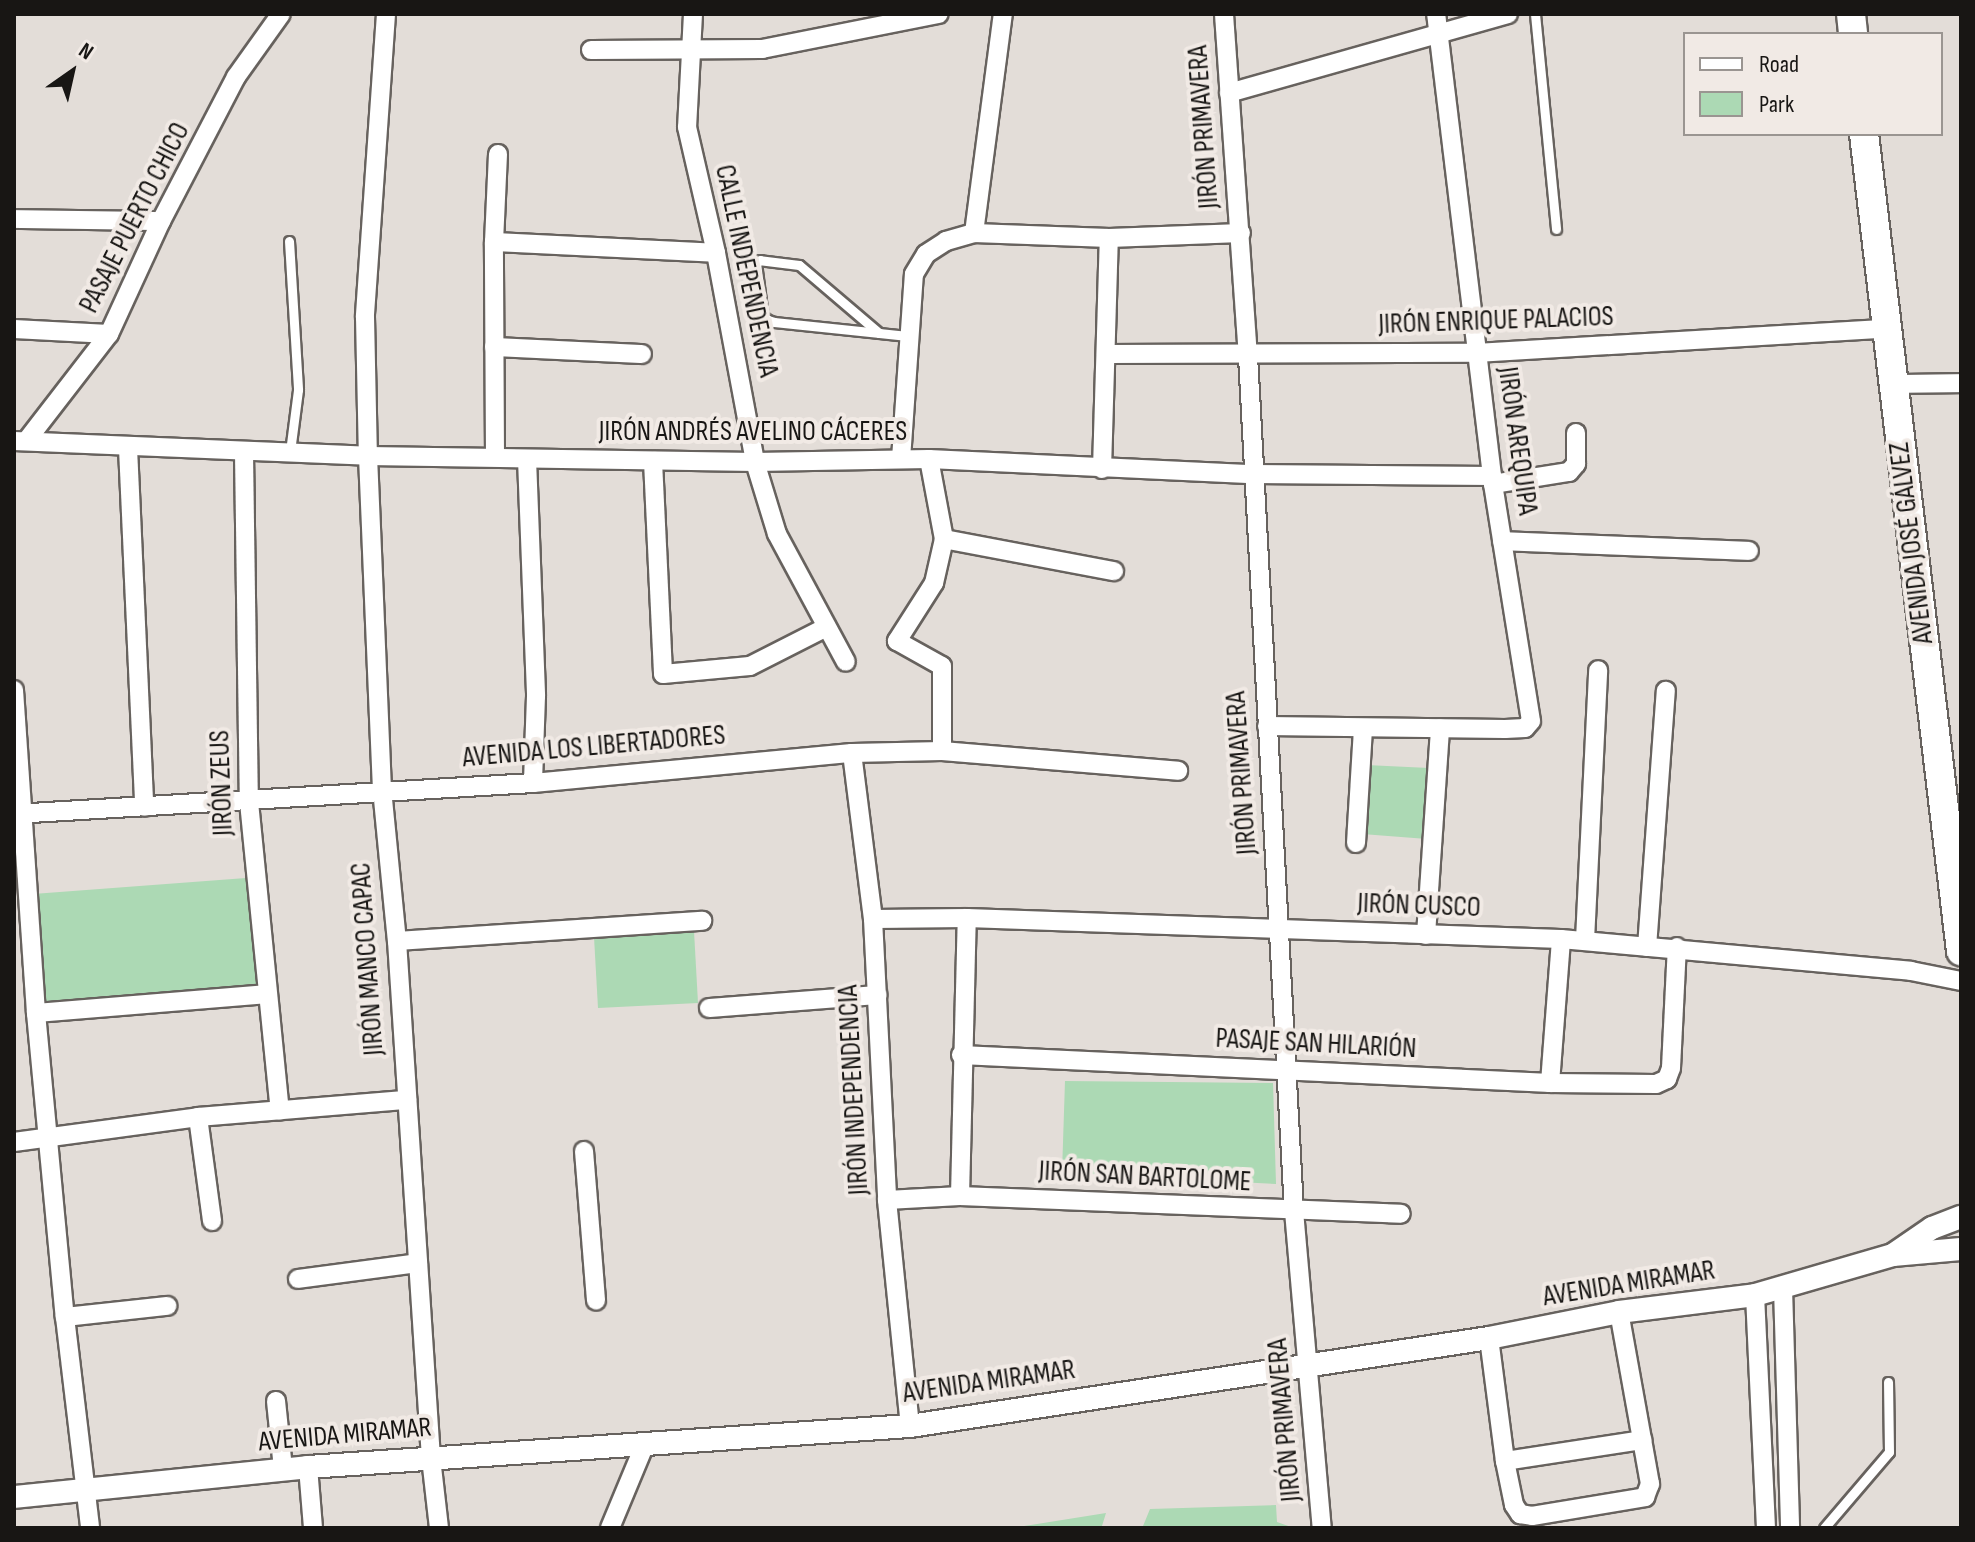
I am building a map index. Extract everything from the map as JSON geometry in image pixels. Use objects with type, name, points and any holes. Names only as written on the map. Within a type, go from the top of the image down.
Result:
[{"type":"main road","name":"AVENIDA JOSÉ GÁLVEZ","points":[[1864,136],[1961,951]]},
{"type":"street","name":"PASAJE PUERTO CHICO","points":[[21,440],[84,370],[109,334],[161,221],[236,77],[281,14]]},
{"type":"street","name":"JIRÓN MANCO CAPAC","points":[[386,14],[365,317],[368,456],[382,789],[397,941],[431,1458],[439,1528]]},
{"type":"street","name":"CALLE INDEPENDENCIA","points":[[693,14],[687,127],[716,253],[755,462],[777,534],[846,662]]},
{"type":"street","points":[[591,50],[690,52],[762,49],[939,14]]},
{"type":"street","points":[[974,233],[1003,14]]},
{"type":"street","name":"JIRÓN PRIMAVERA","points":[[1224,14],[1241,233],[1294,1211],[1322,1528]]},
{"type":"street","name":"JIRÓN AREQUIPA","points":[[1436,14],[1492,480],[1531,721],[1525,728],[1440,728]]},
{"type":"street","points":[[1229,93],[1508,14]]},
{"type":"street","points":[[495,457],[494,242],[498,154]]},
{"type":"street","points":[[14,219],[161,221]]},
{"type":"street","points":[[901,459],[914,274],[926,254],[946,241],[974,233],[1109,238],[1241,233]]},
{"type":"street","points":[[1102,469],[1109,238]]},
{"type":"street","points":[[494,242],[716,253]]},
{"type":"street","points":[[14,329],[109,334]]},
{"type":"street","name":"JIRÓN ENRIQUE PALACIOS","points":[[1107,354],[1476,353],[1886,329]]},
{"type":"street","points":[[494,347],[642,354]]},
{"type":"street","points":[[1893,384],[1961,383]]},
{"type":"street","name":"JIRÓN ANDRÉS AVELINO CÁCERES","points":[[21,440],[244,453],[755,462],[929,459],[1102,469],[1492,480],[1569,472],[1576,464],[1576,433]]},
{"type":"street","points":[[128,448],[144,807]]},
{"type":"street","name":"JIRÓN ZEUS","points":[[244,453],[249,802],[265,994],[280,1110]]},
{"type":"street","points":[[527,459],[536,696],[533,783]]},
{"type":"street","points":[[929,459],[944,539],[934,583],[897,641],[942,666],[942,751]]},
{"type":"street","points":[[653,461],[663,674],[750,666],[827,627]]},
{"type":"street","points":[[944,539],[1114,571]]},
{"type":"street","points":[[1502,541],[1749,551]]},
{"type":"street","points":[[1585,940],[1598,670]]},
{"type":"street","points":[[14,690],[18,813],[36,1013],[65,1317],[90,1528]]},
{"type":"street","points":[[1647,947],[1666,691]]},
{"type":"street","points":[[1267,726],[1440,728],[1426,935]]},
{"type":"street","points":[[1356,843],[1363,729]]},
{"type":"street","name":"AVENIDA LOS LIBERTADORES","points":[[18,813],[249,802],[382,789],[533,783],[852,753],[942,751],[1178,771]]},
{"type":"street","name":"JIRÓN INDEPENDENCIA","points":[[852,753],[873,919],[887,1200],[910,1426]]},
{"type":"street","points":[[960,1196],[961,1055],[967,918]]},
{"type":"street","name":"JIRÓN CUSCO","points":[[873,919],[967,918],[1585,940],[1911,971],[1961,981]]},
{"type":"street","points":[[397,941],[702,921]]},
{"type":"street","points":[[1550,1083],[1561,939]]},
{"type":"street","name":"PASAJE SAN HILARIÓN","points":[[961,1055],[1550,1083],[1656,1084],[1667,1079],[1677,947]]},
{"type":"street","points":[[36,1013],[265,994]]},
{"type":"street","points":[[709,1008],[878,995]]},
{"type":"street","points":[[14,1142],[198,1117],[407,1100]]},
{"type":"street","points":[[198,1117],[212,1221]]},
{"type":"street","points":[[584,1151],[596,1301]]},
{"type":"street","name":"JIRÓN SAN BARTOLOME","points":[[887,1200],[960,1196],[1401,1214]]},
{"type":"street","points":[[1893,1255],[1932,1228],[1961,1217]]},
{"type":"street","name":"AVENIDA MIRAMAR","points":[[14,1497],[308,1467],[910,1426],[1489,1338],[1619,1312],[1755,1295],[1893,1255],[1961,1249]]},
{"type":"street","points":[[298,1279],[418,1263]]},
{"type":"street","points":[[1783,1288],[1790,1528]]},
{"type":"street","points":[[1755,1295],[1766,1528]]},
{"type":"street","points":[[65,1317],[167,1306]]},
{"type":"street","points":[[1489,1338],[1505,1461],[1514,1505],[1520,1514],[1532,1516],[1645,1497],[1650,1484],[1619,1312]]},
{"type":"street","points":[[276,1401],[283,1469]]},
{"type":"street","points":[[1505,1461],[1642,1440]]},
{"type":"street","points":[[610,1528],[645,1444]]},
{"type":"street","points":[[308,1467],[313,1528]]},
{"type":"lane","points":[[1535,14],[1556,229]]},
{"type":"lane","points":[[289,241],[298,390],[290,452]]},
{"type":"lane","points":[[879,333],[799,265],[760,260],[756,263],[763,316],[768,320],[879,333],[910,336]]},
{"type":"lane","points":[[1824,1528],[1889,1452],[1888,1382]]},
{"type":"green space","points":[[1366,765],[1429,768],[1427,839],[1362,834]]},
{"type":"green space","points":[[246,878],[257,989],[40,1010],[33,894]]},
{"type":"green space","points":[[694,931],[698,1003],[598,1008],[594,937]]},
{"type":"green space","points":[[1065,1081],[1273,1083],[1276,1184],[1062,1173]]},
{"type":"green space","points":[[1276,1505],[1277,1522],[1294,1528],[1012,1528],[1106,1513],[1102,1526],[1143,1526],[1150,1509]]}]
